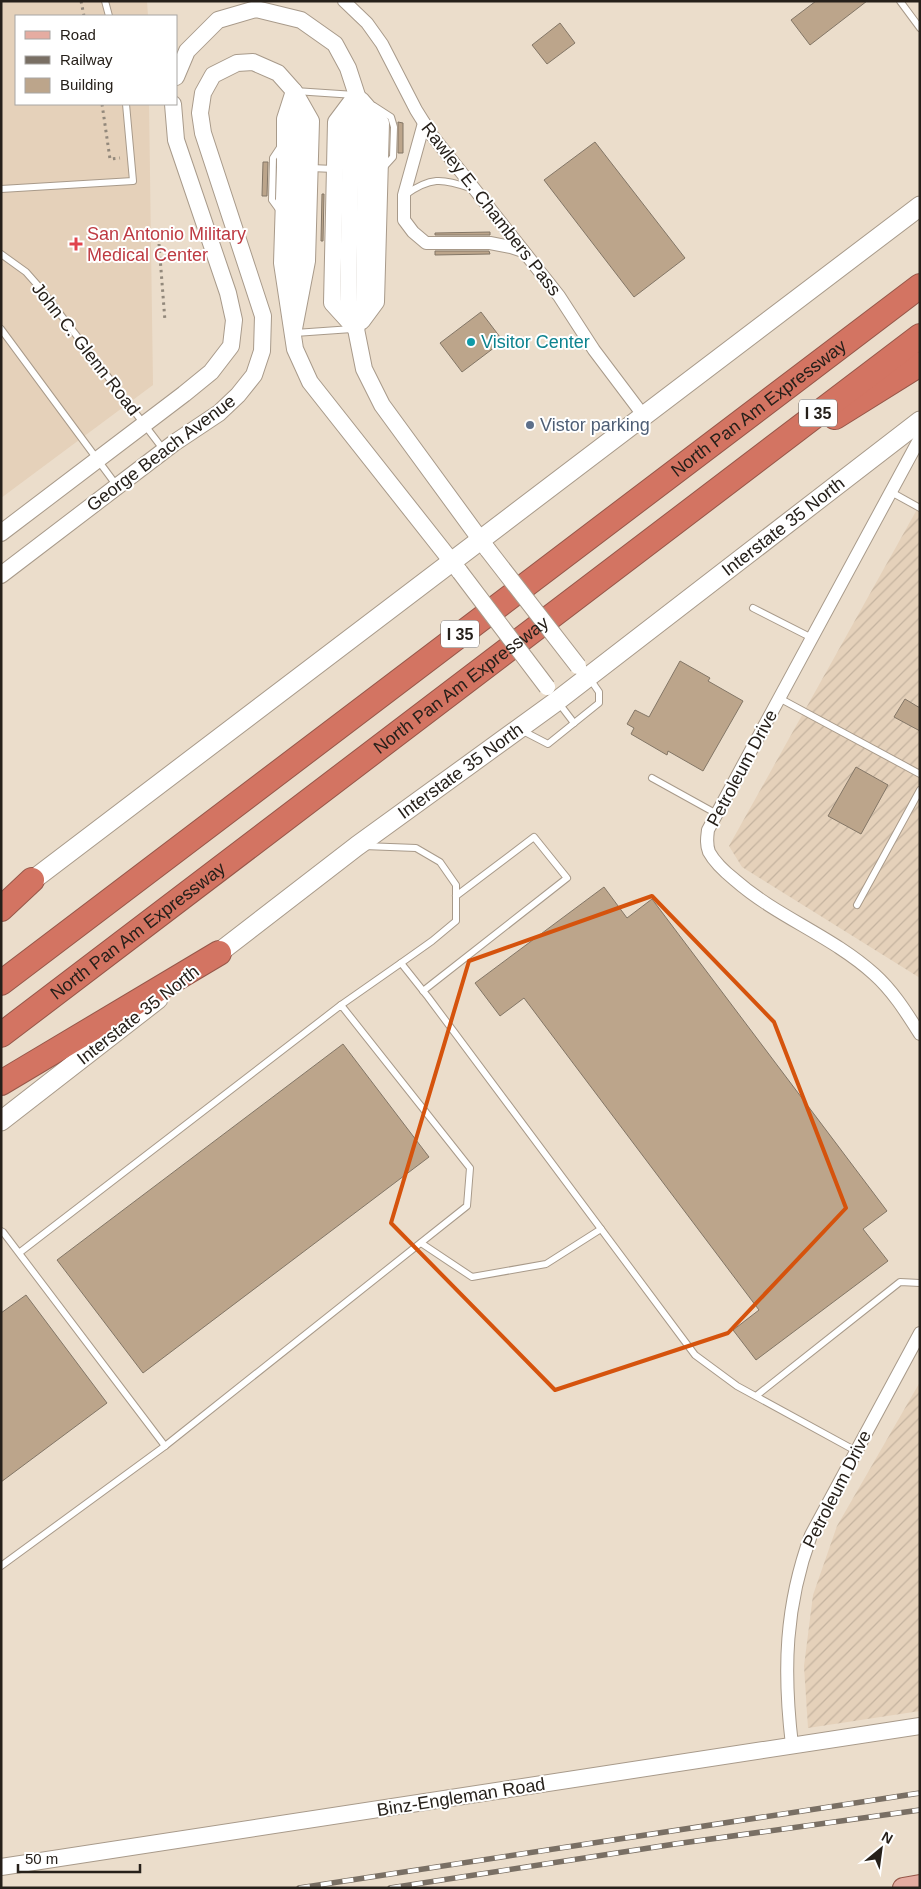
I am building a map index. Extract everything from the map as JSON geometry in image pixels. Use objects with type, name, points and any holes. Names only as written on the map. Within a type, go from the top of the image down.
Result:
[{"type":"highway","name":"North Pan Am Expressway","points":[[1,983],[920,286]]},
{"type":"highway","name":"North Pan Am Expressway","points":[[1,1035],[920,336]]},
{"type":"highway","points":[[716,491],[920,364]]},
{"type":"highway","points":[[1,909],[32,880]]},
{"type":"highway","points":[[1,1083],[218,953]]},
{"type":"main road","points":[[1,904],[456,567],[643,415],[920,206]]},
{"type":"main road","name":"Interstate 35 North","points":[[1,1121],[357,846],[518,728],[552,694],[582,671],[920,421]]},
{"type":"main road","points":[[904,1888],[920,1885]]},
{"type":"street","name":"Rawley E. Chambers Pass","points":[[344,1],[367,23],[382,44],[424,123],[559,296],[594,350],[643,415]]},
{"type":"street","points":[[178,72],[187,51],[218,20],[256,9],[301,20],[335,44],[348,68],[366,123],[332,303],[356,329]]},
{"type":"street","name":"George Beach Avenue","points":[[1,575],[164,450],[219,413],[238,395],[254,375],[262,351],[263,316],[203,133],[200,113],[203,93],[213,75],[237,63],[253,62],[278,73],[294,91]]},
{"type":"street","points":[[294,91],[285,119],[285,141],[297,168],[284,216],[282,263],[296,349],[310,382],[456,567],[552,694]]},
{"type":"street","points":[[294,91],[297,116],[294,334]]},
{"type":"street","points":[[356,95],[336,122],[358,170],[364,304],[356,329],[364,369],[382,405],[484,545],[582,671]]},
{"type":"street","name":"George Beach Avenue","points":[[1,533],[211,372],[231,346],[234,320],[228,293],[176,140],[173,105]]},
{"type":"street","points":[[424,123],[404,196],[404,220],[413,232],[426,243],[490,243],[523,251]]},
{"type":"street","name":"Petroleum Drive","points":[[919,1030],[892,993],[873,973],[838,948],[752,895],[717,863],[706,843],[708,830],[920,438]]},
{"type":"street","name":"Petroleum Drive","points":[[792,1745],[786,1685],[789,1623],[800,1563],[811,1535],[920,1333]]},
{"type":"street","name":"Binz-Engleman Road","points":[[1,1867],[920,1726]]},
{"type":"lane","points":[[105,1],[109,15]]},
{"type":"lane","points":[[900,1],[920,28]]},
{"type":"lane","points":[[294,91],[356,95],[391,117],[394,127],[392,157],[358,170],[297,168]]},
{"type":"lane","points":[[1,189],[133,180],[126,105]]},
{"type":"lane","points":[[284,216],[272,200],[273,158],[285,141]]},
{"type":"lane","points":[[404,196],[418,185],[439,180],[474,189]]},
{"type":"lane","name":"John C. Glenn Road","points":[[1,254],[26,272],[41,289],[164,450]]},
{"type":"lane","points":[[1,329],[117,486]]},
{"type":"lane","points":[[294,334],[356,329]]},
{"type":"lane","points":[[890,492],[920,508]]},
{"type":"lane","points":[[753,608],[812,638]]},
{"type":"lane","points":[[518,728],[548,744],[599,703],[600,692],[582,671]]},
{"type":"lane","points":[[552,694],[574,723]]},
{"type":"lane","points":[[780,698],[920,774]]},
{"type":"lane","points":[[652,778],[717,814]]},
{"type":"lane","points":[[857,905],[920,790]]},
{"type":"lane","points":[[423,991],[568,878],[534,837],[456,896]]},
{"type":"lane","points":[[20,1253],[341,1005],[432,942],[456,921],[456,885],[440,862],[416,848],[357,846]]},
{"type":"lane","points":[[401,963],[695,1356],[737,1386],[856,1450]]},
{"type":"lane","points":[[1,1566],[165,1446],[467,1206],[470,1168],[341,1005]]},
{"type":"lane","points":[[421,1243],[472,1277],[546,1264],[601,1229]]},
{"type":"lane","points":[[1,1231],[20,1253],[165,1446]]},
{"type":"lane","points":[[756,1396],[900,1282],[920,1283]]},
{"type":"path","points":[[81,1],[84,15]]},
{"type":"path","points":[[102,105],[110,159],[120,158],[120,163]]},
{"type":"path","points":[[159,244],[165,321]]},
{"type":"highlighted area","points":[[652,896],[774,1022],[846,1208],[728,1333],[555,1390],[391,1223],[469,961]]},
{"type":"shaded area","name":"San Antonio Military Medical Center","points":[[1,1],[147,1],[148,15],[15,15],[15,105],[149,105],[153,385],[1,498]]},
{"type":"shaded area","points":[[920,504],[920,978],[742,867],[729,846]]},
{"type":"shaded area","points":[[920,1382],[920,1711],[808,1728],[804,1666],[813,1595],[837,1526]]},
{"type":"building","points":[[816,1],[867,1],[810,45],[791,20]]},
{"type":"building","points":[[560,23],[575,43],[547,64],[532,45]]},
{"type":"building","points":[[398,122],[403,123],[403,153],[398,153]]},
{"type":"building","points":[[595,142],[685,258],[634,297],[544,180]]},
{"type":"building","points":[[263,162],[268,162],[267,196],[262,196]]},
{"type":"building","points":[[322,194],[324,194],[323,241],[321,241]]},
{"type":"building","points":[[490,232],[490,235],[435,235],[435,233]]},
{"type":"building","points":[[435,251],[489,251],[490,254],[435,255]]},
{"type":"building","name":"Visitor Center","points":[[481,312],[503,341],[462,372],[440,343]]},
{"type":"building","points":[[680,661],[710,678],[708,681],[743,701],[703,771],[668,751],[667,755],[631,734],[634,728],[627,724],[635,710],[649,717]]},
{"type":"building","points":[[905,699],[920,708],[920,731],[894,717]]},
{"type":"building","points":[[856,767],[888,785],[861,834],[828,816]]},
{"type":"building","points":[[604,887],[627,918],[652,899],[887,1211],[863,1229],[888,1261],[756,1360],[733,1330],[759,1310],[524,998],[500,1016],[475,983]]},
{"type":"building","points":[[343,1044],[429,1157],[143,1373],[57,1260]]},
{"type":"building","points":[[26,1295],[107,1403],[1,1482],[1,1313]]},
{"type":"railway","points":[[299,1888],[920,1793]]},
{"type":"railway","points":[[390,1888],[675,1844],[920,1810]]},
{"type":"place","name":"San Antonio Military Medical Center","points":[[76,244]]},
{"type":"place","name":"Visitor Center","points":[[471,342]]},
{"type":"place","name":"Vistor parking","points":[[530,425]]}]
